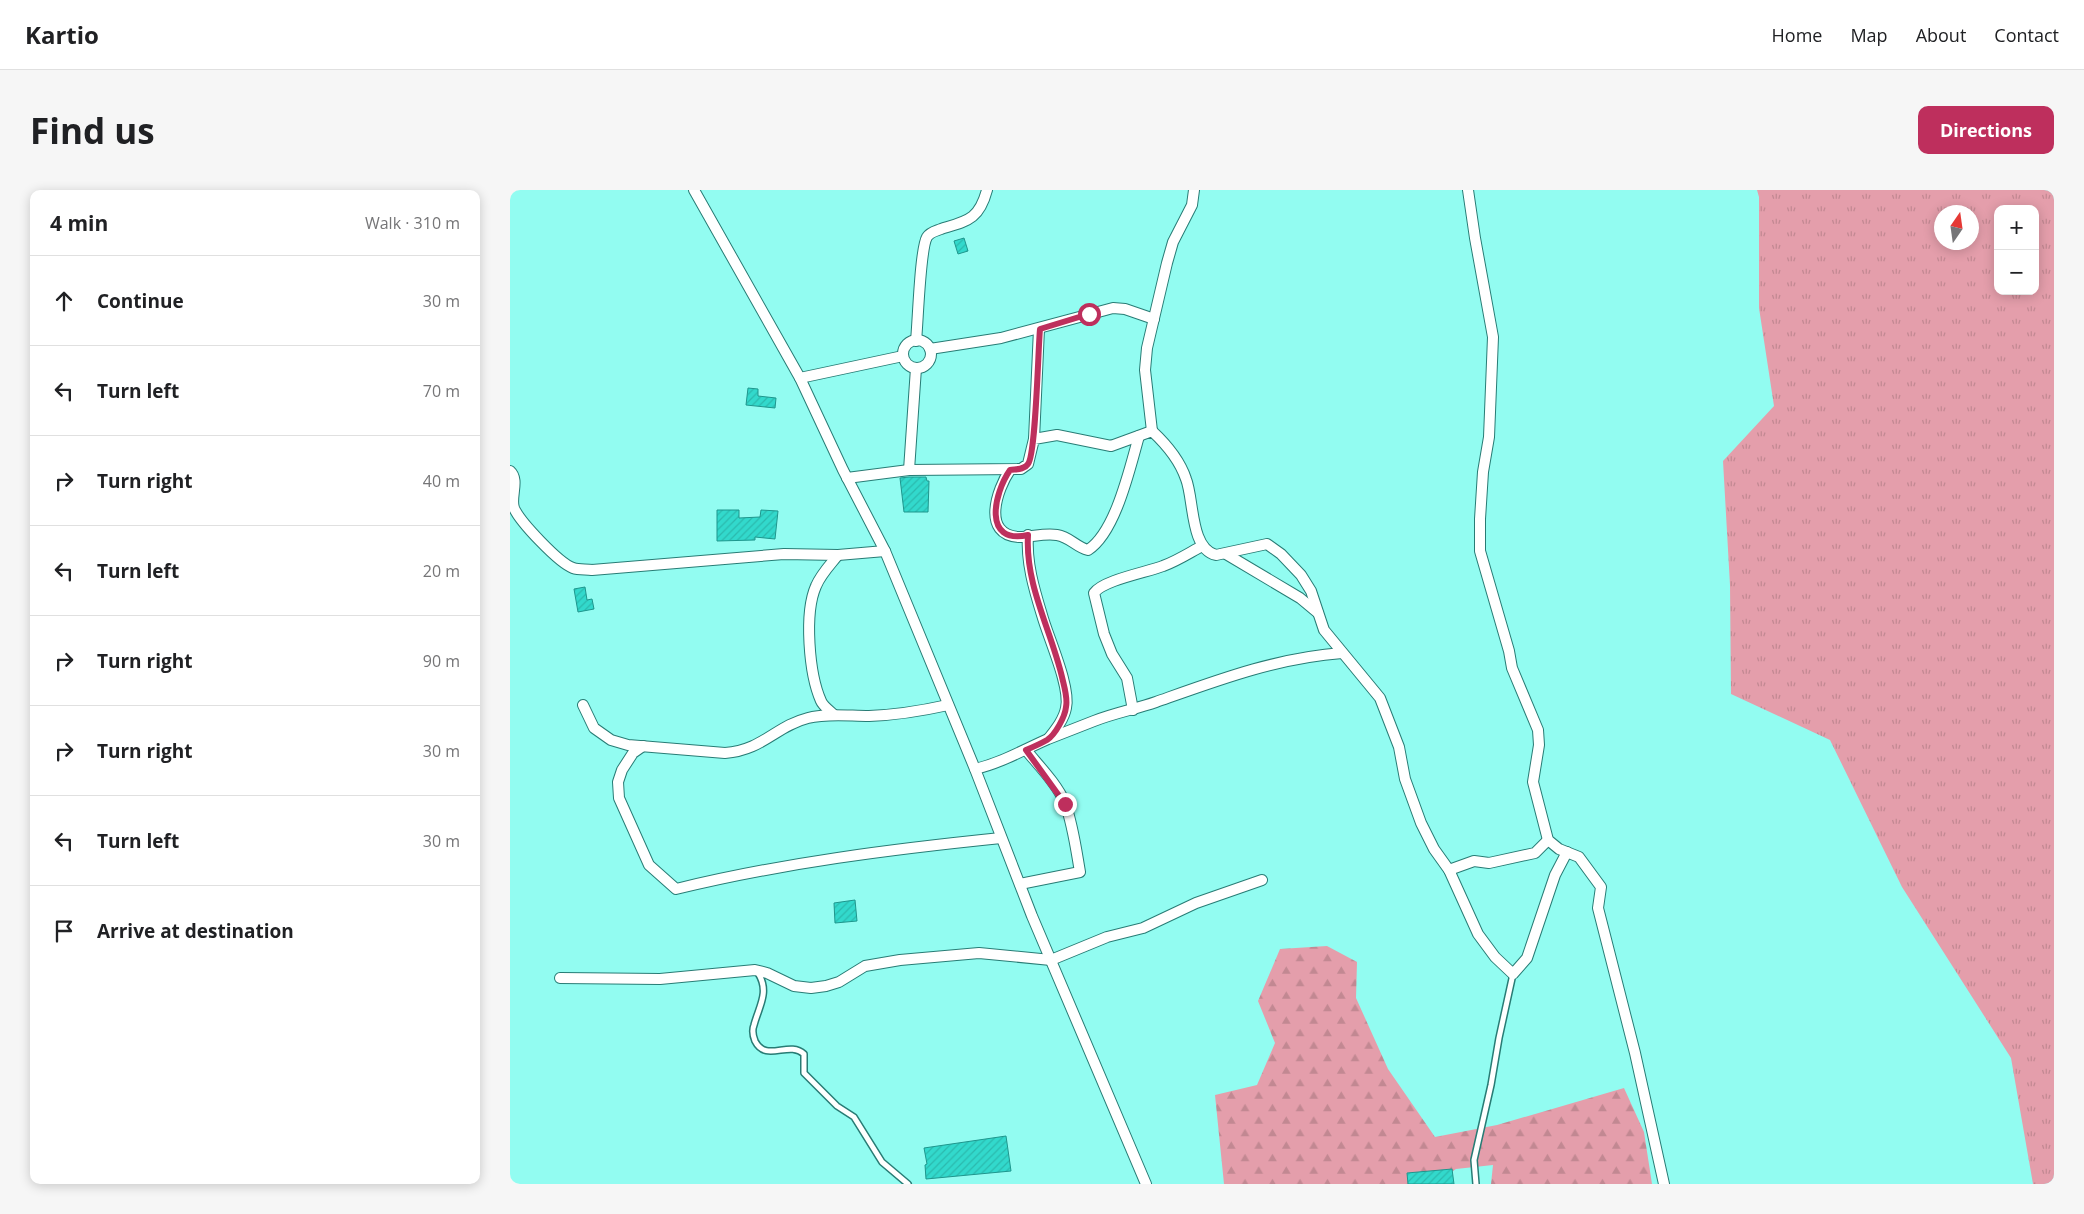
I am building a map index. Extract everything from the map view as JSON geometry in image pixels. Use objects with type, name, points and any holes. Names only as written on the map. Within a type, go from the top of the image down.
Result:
[{"type":"street","points":[[694,190],[800,378],[847,478],[885,551],[1051,960],[1146,1184]]},
{"type":"street","points":[[916,341],[922,261],[927,237],[932,232],[969,220],[980,208],[987,190]]},
{"type":"street","points":[[1194,190],[1192,206],[1173,242],[1167,263],[1146,348],[1145,370],[1152,432],[1179,463],[1187,480],[1195,529],[1202,546],[1211,554],[1226,554],[1266,544],[1281,554],[1301,575],[1311,591],[1324,630],[1380,698],[1399,747],[1405,779],[1414,806],[1434,849],[1449,870],[1478,934],[1495,957],[1513,974],[1527,958],[1555,875],[1567,852]]},
{"type":"street","points":[[1468,190],[1493,337],[1489,437],[1483,472],[1480,551],[1509,651],[1512,668],[1538,730],[1539,745],[1533,782],[1548,840],[1559,849],[1579,857],[1602,888],[1598,908],[1635,1053],[1664,1184]]},
{"type":"street","points":[[930,350],[1040,329],[1113,308],[1154,319]]},
{"type":"street","points":[[847,478],[909,470],[1010,470],[1021,469],[1028,464],[1034,439],[1040,329]]},
{"type":"street","points":[[916,341],[926,343],[930,350],[929,362],[924,366],[916,368],[906,362],[903,356],[904,349],[908,344],[916,341]]},
{"type":"street","points":[[800,378],[903,356]]},
{"type":"street","points":[[909,470],[916,368]]},
{"type":"street","points":[[1034,439],[1057,435],[1111,446],[1152,432]]},
{"type":"street","points":[[1010,470],[1000,489],[995,508],[996,521],[1006,533],[1020,537],[1051,534],[1063,536],[1088,550],[1102,534],[1117,508],[1139,436]]},
{"type":"street","points":[[510,472],[515,478],[514,508],[527,527],[563,562],[574,568],[592,570],[784,554],[838,555],[885,551]]},
{"type":"street","points":[[1028,535],[1028,562],[1041,613],[1059,665],[1066,695],[1066,707],[1058,725],[1048,739]]},
{"type":"street","points":[[1133,710],[1127,678],[1112,654],[1104,634],[1094,592],[1098,588],[1116,581],[1172,562],[1202,546]]},
{"type":"street","points":[[1226,554],[1300,598],[1318,614]]},
{"type":"street","points":[[834,715],[821,702],[814,674],[810,642],[810,610],[815,587],[823,573],[838,555]]},
{"type":"street","points":[[975,769],[995,764],[1048,739],[1096,720],[1133,710],[1248,669],[1320,654],[1342,652]]},
{"type":"street","points":[[583,705],[594,728],[600,734],[620,743],[712,753],[739,752],[756,746],[796,722],[809,717],[901,715],[948,705]]},
{"type":"street","points":[[643,746],[633,753],[622,770],[618,782],[619,798],[649,865],[676,889],[760,871],[908,848],[1001,838]]},
{"type":"street","points":[[1020,884],[1080,872],[1065,804],[1026,750]]},
{"type":"street","points":[[1449,870],[1474,861],[1489,863],[1535,853],[1548,840]]},
{"type":"street","points":[[560,978],[660,979],[755,970],[767,973],[794,986],[810,988],[839,982],[865,966],[917,958],[979,953],[1051,960],[1107,937],[1143,928],[1196,903],[1262,880]]},
{"type":"lane","points":[[755,970],[760,973],[764,991],[762,1006],[753,1026],[753,1038],[757,1045],[762,1049],[773,1052],[789,1048],[801,1052],[804,1059],[804,1073],[837,1106],[854,1117],[882,1162],[908,1184]]},
{"type":"lane","points":[[1476,1184],[1474,1160],[1513,974]]},
{"type":"green space","points":[[1757,190],[2054,190],[2054,1184],[2033,1184],[2011,1058],[1902,887],[1830,740],[1731,694],[1730,585],[1723,461],[1774,406],[1759,308],[1759,197]]},
{"type":"green space","points":[[1327,946],[1357,962],[1356,998],[1388,1069],[1435,1137],[1497,1125],[1624,1088],[1644,1132],[1652,1184],[1491,1184],[1493,1165],[1456,1169],[1433,1184],[1224,1184],[1215,1095],[1257,1085],[1275,1043],[1258,1001],[1280,949]]},
{"type":"building","points":[[964,238],[968,251],[958,254],[954,241]]},
{"type":"building","points":[[748,388],[758,389],[758,396],[776,398],[775,408],[746,405]]},
{"type":"building","points":[[926,477],[927,481],[929,481],[928,512],[904,512],[900,478]]},
{"type":"building","points":[[717,510],[739,510],[739,518],[760,517],[761,510],[778,511],[775,539],[755,537],[755,540],[717,541]]},
{"type":"building","points":[[585,587],[587,600],[592,599],[594,609],[578,612],[574,589]]},
{"type":"building","points":[[855,900],[857,921],[835,923],[834,903]]},
{"type":"building","points":[[1006,1136],[1011,1171],[926,1179],[925,1165],[927,1164],[924,1148]]},
{"type":"building","points":[[1452,1169],[1454,1184],[1408,1184],[1407,1173]]},
{"type":"route","points":[[1065,804],[1059,793],[1026,750],[1048,739],[1062,718],[1066,707],[1066,695],[1059,665],[1041,613],[1028,562],[1028,535],[1020,537],[1006,533],[1000,528],[994,515],[1004,478],[1010,470],[1021,469],[1028,464],[1030,458],[1034,439],[1040,329],[1089,314]]}]
